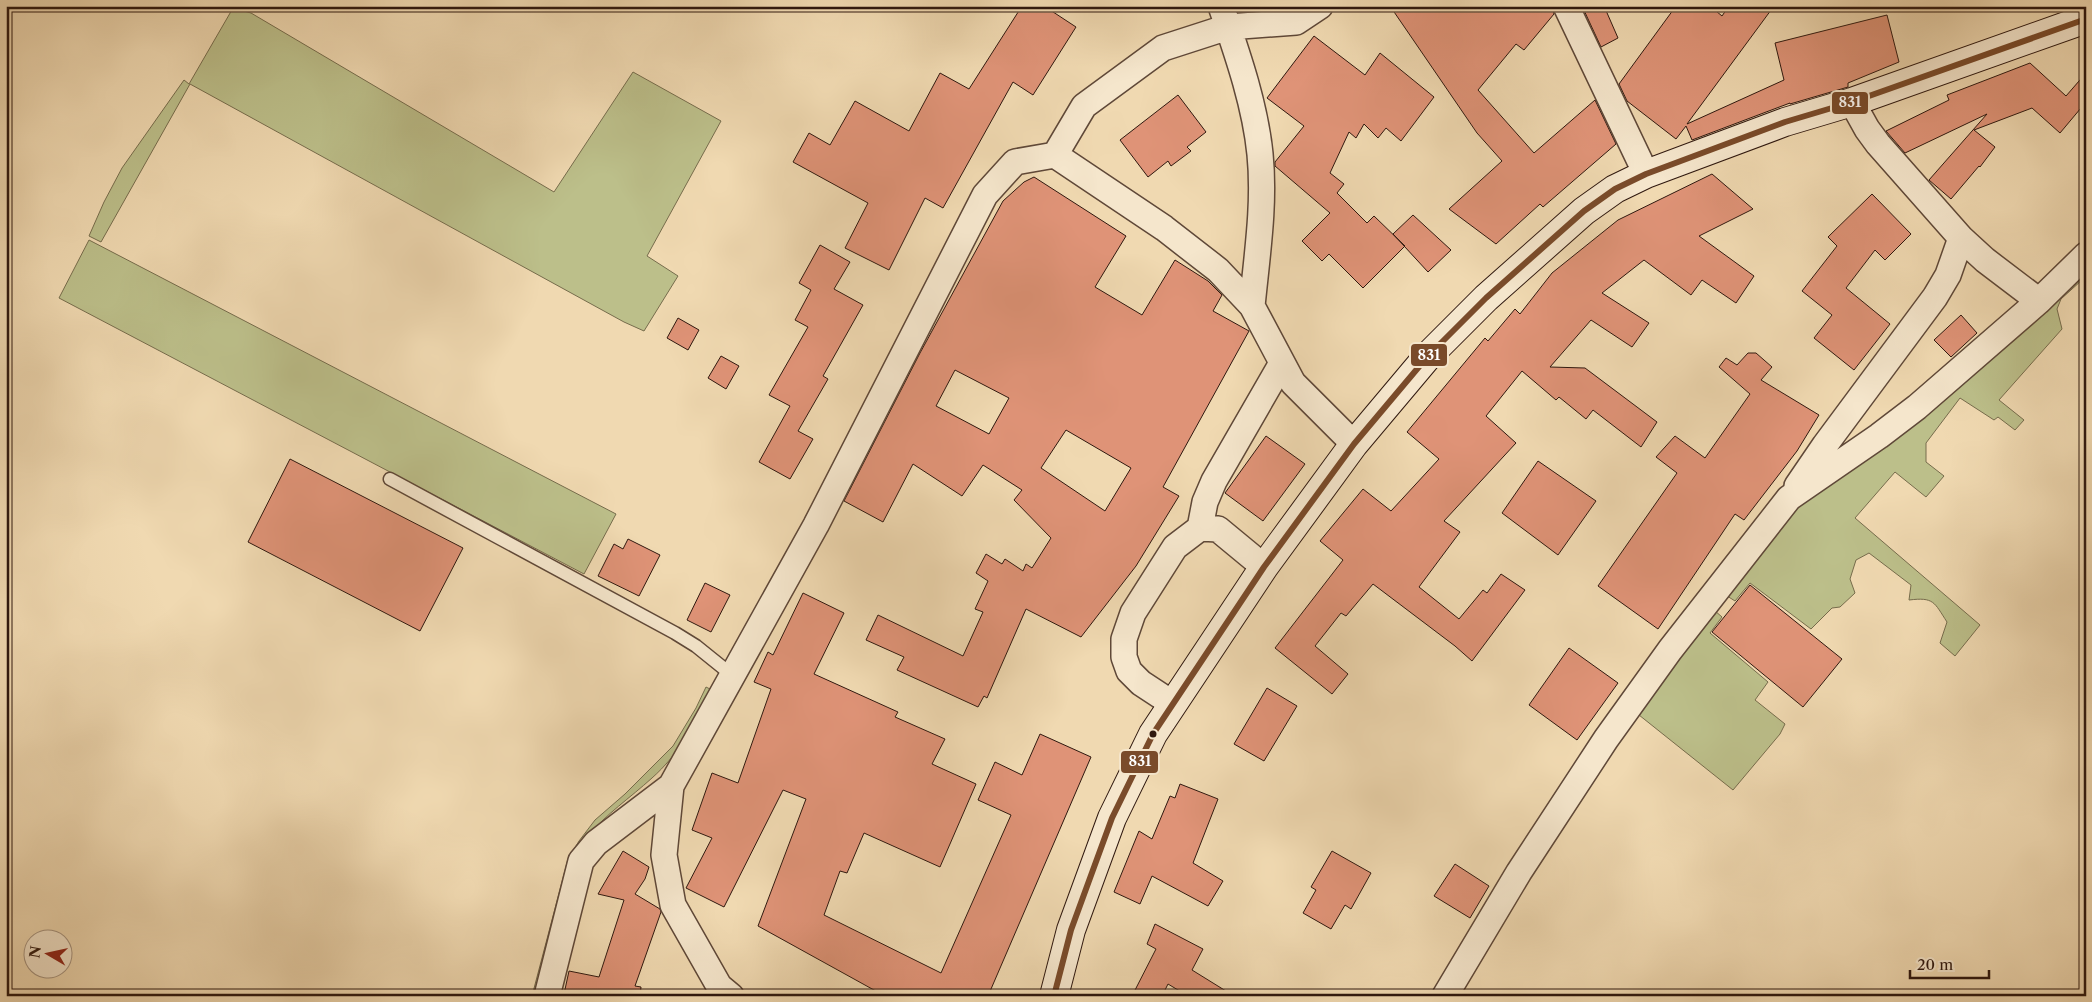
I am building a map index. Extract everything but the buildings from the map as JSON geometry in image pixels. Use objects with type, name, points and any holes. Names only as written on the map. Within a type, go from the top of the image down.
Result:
[{"type":"main road","points":[[1054,996],[1071,930],[1112,818],[1153,734],[1264,567],[1354,444],[1428,356],[1530,257],[1584,210],[1615,190],[1646,174],[1777,125],[1852,102],[2086,19]]},
{"type":"street","points":[[1055,155],[1084,106],[1163,48],[1225,17],[1296,22],[1320,6]]},
{"type":"street","points":[[1566,6],[1646,174]]},
{"type":"street","points":[[1225,17],[1244,75],[1260,152],[1262,203],[1252,306]]},
{"type":"street","points":[[1852,102],[1878,144],[1961,238],[1985,260],[2038,301]]},
{"type":"street","points":[[730,996],[719,986],[673,905],[664,855],[671,786],[816,525],[985,195],[1015,162],[1055,155],[1172,234],[1218,270],[1252,306],[1293,383],[1354,444]]},
{"type":"street","points":[[1445,996],[1519,872],[1606,739],[1676,642],[1789,498],[1825,444],[1935,297],[1948,275],[1961,238]]},
{"type":"street","points":[[1789,498],[1898,422],[2038,301],[2086,255]]},
{"type":"street","points":[[1200,528],[1205,502],[1214,481],[1282,363]]},
{"type":"street","points":[[1173,704],[1141,683],[1129,672],[1124,657],[1124,639],[1133,613],[1175,547],[1200,528],[1218,529],[1264,567]]},
{"type":"street","points":[[547,996],[581,861],[596,843],[671,786]]},
{"type":"lane","points":[[390,480],[675,633],[696,646],[732,675]]},
{"type":"green space","points":[[233,8],[251,13],[554,192],[633,72],[721,121],[647,256],[678,276],[644,331],[624,322],[190,84],[101,242],[89,236],[122,168],[184,80],[189,84]]},
{"type":"green space","points":[[89,240],[616,514],[584,574],[59,298]]},
{"type":"green space","points":[[2078,276],[2082,280],[2061,299],[2057,309],[2062,329],[1999,400],[2024,420],[2015,430],[1998,417],[1994,420],[1960,398],[1926,443],[1926,462],[1944,476],[1926,497],[1895,472],[1855,518],[1980,625],[1955,656],[1940,643],[1947,622],[1936,605],[1924,599],[1909,600],[1911,585],[1869,553],[1856,560],[1850,579],[1855,593],[1840,607],[1832,608],[1811,629],[1750,583],[1735,601],[1724,594],[1797,506]]},
{"type":"green space","points":[[1714,610],[1722,617],[1710,633],[1768,682],[1755,700],[1785,724],[1780,734],[1733,790],[1639,715],[1613,748],[1566,817],[1458,996],[1455,996],[1557,827],[1616,737]]},
{"type":"green space","points":[[706,687],[710,689],[700,713],[679,748],[662,769],[618,806],[587,837],[537,996],[532,996],[568,859],[595,820],[625,794],[673,746],[696,708]]},
{"type":"transit line","name":"831","points":[[1054,996],[1071,930],[1112,818],[1153,734],[1264,567],[1354,444],[1428,356],[1486,298],[1584,211],[1615,189],[1646,174],[1785,122],[1852,102],[2086,19]]}]
